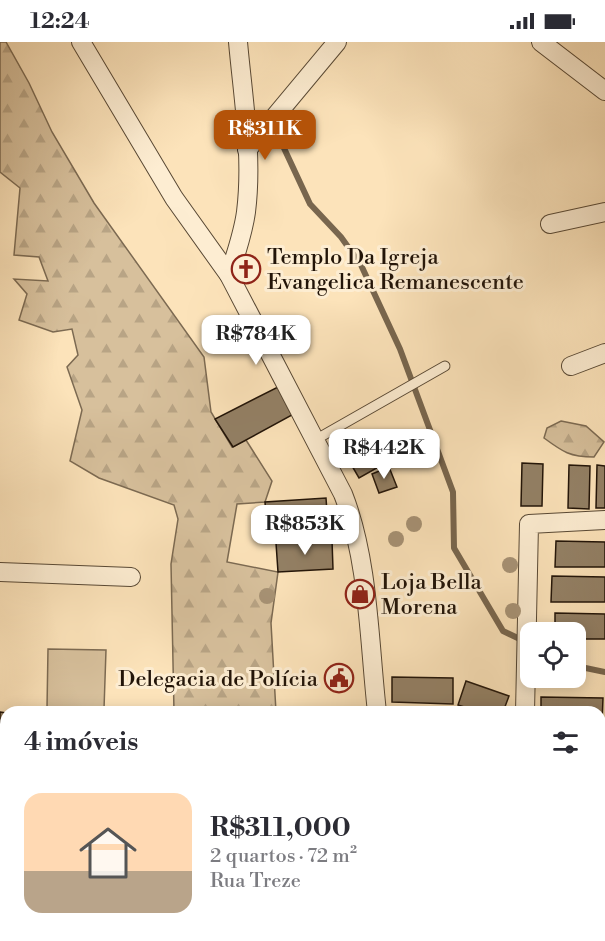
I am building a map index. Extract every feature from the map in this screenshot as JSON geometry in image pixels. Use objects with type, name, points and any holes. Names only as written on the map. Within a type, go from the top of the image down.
[{"type":"street","points":[[81,42],[164,182],[229,275],[343,494],[360,552],[376,706]]},
{"type":"street","points":[[229,275],[246,212],[247,150],[238,42]]},
{"type":"street","points":[[247,150],[337,42]]},
{"type":"street","points":[[541,42],[605,91]]},
{"type":"street","points":[[550,224],[605,212]]},
{"type":"street","points":[[571,366],[605,352]]},
{"type":"street","points":[[525,706],[529,524],[605,520]]},
{"type":"street","points":[[0,572],[131,577]]},
{"type":"lane","points":[[315,440],[445,366]]},
{"type":"green space","points":[[0,42],[6,42],[29,83],[52,132],[94,203],[204,357],[211,412],[232,447],[246,440],[272,481],[265,502],[237,504],[227,562],[278,572],[271,623],[276,706],[174,706],[171,564],[178,519],[174,505],[99,478],[70,461],[82,410],[67,367],[78,355],[72,329],[53,332],[19,320],[27,294],[14,279],[48,281],[39,257],[14,255],[20,188],[0,172]]},
{"type":"green space","points":[[561,421],[586,426],[604,442],[594,457],[567,453],[544,438],[547,428]]},
{"type":"green space","points":[[48,649],[106,650],[104,706],[47,706]]},
{"type":"building","points":[[278,387],[292,415],[233,447],[215,419]]},
{"type":"building","points":[[394,433],[405,452],[359,478],[348,459]]},
{"type":"building","points":[[522,463],[543,464],[542,506],[521,506]]},
{"type":"building","points":[[569,465],[590,466],[589,509],[568,508]]},
{"type":"building","points":[[597,465],[605,466],[605,508],[596,508]]},
{"type":"building","points":[[389,467],[397,487],[379,493],[372,474]]},
{"type":"building","points":[[326,498],[328,526],[267,531],[265,502]]},
{"type":"building","points":[[332,540],[333,569],[278,572],[276,543]]},
{"type":"building","points":[[556,541],[605,542],[605,567],[555,567]]},
{"type":"building","points":[[552,576],[605,577],[605,602],[551,602]]},
{"type":"building","points":[[555,613],[605,614],[605,639],[586,639],[586,622],[555,622]]},
{"type":"building","points":[[392,677],[453,678],[453,704],[392,702]]},
{"type":"building","points":[[466,681],[509,696],[505,706],[458,705]]},
{"type":"building","points":[[541,697],[603,698],[603,706],[541,706]]},
{"type":"waterway","points":[[276,131],[310,204],[341,237],[361,265],[400,349],[453,492],[454,548],[503,631],[520,639]]},
{"type":"waterway","points":[[586,668],[605,672]]},
{"type":"place","name":"Templo Da Igreja Evangelica Remanescente","points":[[246,269]]},
{"type":"place","name":"Loja Bella Morena","points":[[360,594]]},
{"type":"place","name":"Delegacia de Polícia","points":[[339,678]]}]
